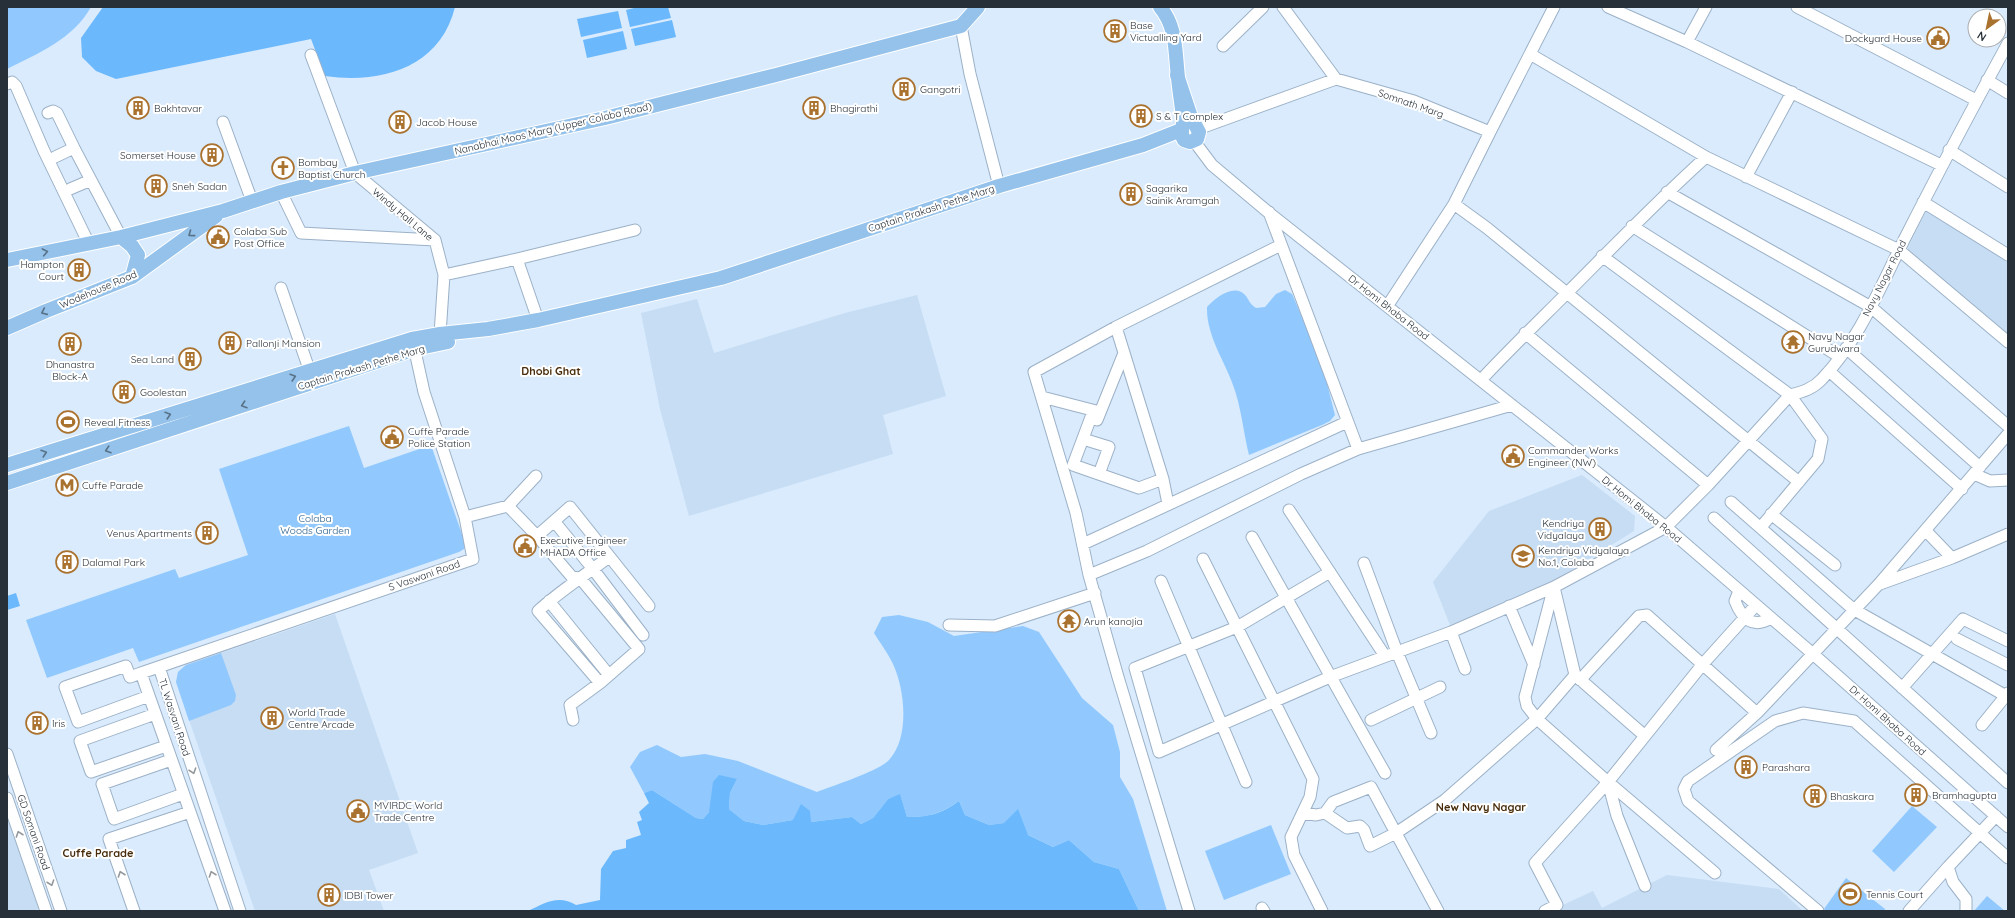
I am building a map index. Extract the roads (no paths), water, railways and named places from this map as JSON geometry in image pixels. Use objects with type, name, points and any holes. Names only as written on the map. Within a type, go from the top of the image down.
[{"type":"main road","points":[[961,26],[978,7]]},
{"type":"main road","points":[[1160,7],[1168,16],[1174,33],[1177,75],[1190,132]]},
{"type":"main road","name":"Nanabhai Moos Marg (Upper Colaba Road)","points":[[7,260],[122,238],[223,211],[281,192],[355,173],[612,116],[784,73],[961,26]]},
{"type":"main road","name":"Captain Prakash Pethe Marg","points":[[7,483],[137,440],[440,334],[488,329],[538,320],[721,278],[999,186],[1190,132]]},
{"type":"main road","name":"Wodehouse Road","points":[[7,328],[132,277],[223,211]]},
{"type":"main road","points":[[122,238],[132,246],[138,255],[132,277]]},
{"type":"main road","name":"Captain Prakash Pethe Marg","points":[[7,465],[310,372],[413,344],[451,341],[541,328],[700,291],[721,278]]},
{"type":"main road","points":[[122,429],[137,440]]},
{"type":"street","points":[[1223,46],[1263,7]]},
{"type":"street","points":[[1190,132],[1336,79],[1283,7]]},
{"type":"street","points":[[1388,305],[1454,204],[1554,7]]},
{"type":"street","points":[[1608,7],[1792,92],[1941,165]]},
{"type":"street","points":[[1686,42],[1706,7]]},
{"type":"street","points":[[1797,7],[1976,100]]},
{"type":"street","points":[[961,26],[970,74],[999,186]]},
{"type":"street","name":"Navy Nagar Road","points":[[1188,646],[1135,668],[1159,752],[1330,677],[1451,632],[1554,587],[1666,527],[1708,485],[1790,395],[1806,391],[1820,381],[1830,371],[1871,307],[1941,165],[2008,43]]},
{"type":"street","points":[[1530,54],[1706,157],[1899,250],[2008,342]]},
{"type":"street","points":[[311,55],[355,173]]},
{"type":"street","name":"Somnath Marg","points":[[1336,79],[1414,102],[1490,132]]},
{"type":"street","points":[[1987,80],[2008,93]]},
{"type":"street","points":[[7,84],[13,83],[16,86],[44,151],[89,244]]},
{"type":"street","points":[[1746,177],[1792,92]]},
{"type":"street","points":[[48,112],[53,110],[57,113],[122,238]]},
{"type":"street","points":[[223,122],[252,201]]},
{"type":"street","name":"Dr Homi Bhaba Road","points":[[1190,132],[1212,165],[1268,212],[1388,305],[1666,527],[1813,654],[2008,828]]},
{"type":"street","points":[[55,157],[74,148]]},
{"type":"street","points":[[1949,150],[2008,187]]},
{"type":"street","points":[[1481,380],[1525,333],[1567,293],[1632,226],[1706,157]]},
{"type":"street","name":"Windy Hall Lane","points":[[355,173],[435,240],[444,274],[440,334]]},
{"type":"street","points":[[70,190],[91,180]]},
{"type":"street","points":[[281,192],[301,233],[435,240]]},
{"type":"street","points":[[1667,192],[1871,307],[2008,426]]},
{"type":"street","points":[[1923,202],[2008,255]]},
{"type":"street","points":[[1454,204],[1487,228],[1749,440],[1798,482]]},
{"type":"street","points":[[1268,212],[1346,422],[1358,450]]},
{"type":"street","points":[[1632,226],[1843,352],[1977,471],[1990,481],[2008,480]]},
{"type":"street","points":[[444,274],[517,259],[635,230]]},
{"type":"street","points":[[1189,911],[1118,677],[1082,544],[1076,513],[1034,372],[1116,327],[1281,245]]},
{"type":"street","points":[[1602,256],[1790,395],[1822,439],[1818,459],[1760,527]]},
{"type":"street","points":[[517,259],[538,320]]},
{"type":"street","points":[[281,288],[310,372]]},
{"type":"street","points":[[1116,327],[1163,479],[1168,504]]},
{"type":"street","points":[[1525,333],[1708,485]]},
{"type":"street","name":"S Vaswani Road","points":[[159,667],[473,559],[465,517],[424,392],[413,344]]},
{"type":"street","points":[[1124,353],[1097,420],[1091,417],[1073,465],[1139,488],[1163,479]]},
{"type":"street","points":[[1830,371],[1962,489]]},
{"type":"street","points":[[1042,397],[1100,412]]},
{"type":"street","points":[[1090,575],[1147,551],[1300,474],[1358,450],[1512,404]]},
{"type":"street","points":[[1082,544],[1346,422]]},
{"type":"street","points":[[1716,750],[1757,712],[1878,584],[1926,531],[2008,434]]},
{"type":"street","points":[[1083,439],[1109,447],[1099,474]]},
{"type":"street","points":[[465,517],[508,506],[536,476]]},
{"type":"street","points":[[1731,502],[1853,609],[1931,655],[2007,695],[1982,725]]},
{"type":"street","points":[[508,506],[537,536],[572,577],[580,578],[638,649],[600,683],[570,705],[573,720]]},
{"type":"street","points":[[537,536],[570,507],[649,606]]},
{"type":"street","points":[[1289,510],[1385,656]]},
{"type":"street","points":[[1771,514],[1835,565]]},
{"type":"street","points":[[1714,518],[2008,783]]},
{"type":"street","points":[[554,521],[593,569],[643,635]]},
{"type":"street","points":[[1926,531],[1952,558]]},
{"type":"street","points":[[1878,584],[1952,558],[2008,534]]},
{"type":"street","points":[[1252,537],[1385,773]]},
{"type":"street","points":[[600,683],[538,610],[609,556]]},
{"type":"street","points":[[1203,558],[1313,779],[1310,797],[1291,837],[1294,855],[1322,911]]},
{"type":"street","points":[[1364,563],[1415,699],[1430,733]]},
{"type":"street","points":[[1188,646],[1237,628],[1330,572]]},
{"type":"street","points":[[1161,581],[1221,726],[1246,782]]},
{"type":"street","points":[[1554,587],[1525,697],[1527,706],[1537,719],[1715,873]]},
{"type":"street","points":[[1554,587],[1578,678],[1644,736]]},
{"type":"street","points":[[1739,591],[1735,602],[1745,618],[1753,622],[1763,623],[1771,618]]},
{"type":"street","points":[[949,625],[995,626],[1095,593]]},
{"type":"street","points":[[549,601],[609,675]]},
{"type":"street","points":[[1545,911],[1557,905],[1534,863],[1608,782],[1702,665],[1756,605]]},
{"type":"street","points":[[1510,606],[1534,665]]},
{"type":"street","points":[[1325,813],[1347,828],[1360,826],[1364,830],[1370,846],[1396,833],[1445,800],[1537,719],[1640,616],[1644,614],[1652,618],[1702,665],[1757,712]]},
{"type":"street","points":[[1902,688],[1963,619],[2008,642]]},
{"type":"street","points":[[1451,632],[1465,669]]},
{"type":"street","points":[[1957,639],[2008,665]]},
{"type":"street","points":[[141,673],[130,677],[126,666],[65,687],[78,722],[149,696]]},
{"type":"street","name":"TL Wasvani Road","points":[[224,911],[141,673],[159,667],[240,911]]},
{"type":"street","points":[[1371,720],[1440,687]]},
{"type":"street","points":[[1818,911],[1688,801],[1684,789],[1688,781],[1775,721],[1803,713],[1854,720],[2008,858]]},
{"type":"street","points":[[155,714],[80,741],[91,772],[166,746]]},
{"type":"street","name":"GD Somani Road","points":[[7,754],[61,911]]},
{"type":"street","points":[[171,760],[102,784],[114,818],[183,794]]},
{"type":"street","points":[[1608,782],[1617,816],[1645,886]]},
{"type":"street","points":[[1302,813],[1316,815],[1325,813],[1333,802],[1371,787],[1438,911]]},
{"type":"street","name":"GD Somani Road","points":[[7,798],[42,904]]},
{"type":"street","points":[[134,911],[109,839],[190,812]]},
{"type":"street","points":[[1909,911],[1996,816]]},
{"type":"street","points":[[1948,867],[1953,882],[1966,899],[1965,911]]},
{"type":"place","name":"Base Victualling Yard","points":[[1115,31]]},
{"type":"place","name":"Dockyard House","points":[[1938,38]]},
{"type":"place","name":"Gangotri","points":[[904,89]]},
{"type":"place","name":"Bakhtavar","points":[[138,108]]},
{"type":"place","name":"Bhagirathi","points":[[814,108]]},
{"type":"place","name":"S & T Complex","points":[[1141,116]]},
{"type":"place","name":"Jacob House","points":[[400,122]]},
{"type":"place","name":"Somerset House","points":[[212,155]]},
{"type":"place","name":"Bombay Baptist Church","points":[[283,168]]},
{"type":"place","name":"Sneh Sadan","points":[[156,186]]},
{"type":"place","name":"Sagarika Sainik Aramgah","points":[[1131,194]]},
{"type":"place","name":"Colaba Sub Post Office","points":[[218,237]]},
{"type":"place","name":"Hampton Court","points":[[79,270]]},
{"type":"place","name":"Navy Nagar Gurudwara","points":[[1793,342]]},
{"type":"place","name":"Pallonji Mansion","points":[[230,343]]},
{"type":"place","name":"Dhanastra Block-A","points":[[70,344]]},
{"type":"place","name":"Sea Land","points":[[190,359]]},
{"type":"place","name":"Goolestan","points":[[124,392]]},
{"type":"place","name":"Reveal Fitness","points":[[68,422]]},
{"type":"place","name":"Cuffe Parade Police Station","points":[[392,437]]},
{"type":"place","name":"Commander Works Engineer (NW)","points":[[1513,456]]},
{"type":"place","name":"Cuffe Parade","points":[[67,485]]},
{"type":"place","name":"Kendriya Vidyalaya","points":[[1600,529]]},
{"type":"place","name":"Venus Apartments","points":[[207,533]]},
{"type":"place","name":"Executive Engineer MHADA Office","points":[[525,546]]},
{"type":"place","name":"Kendriya Vidyalaya No.1, Colaba","points":[[1523,556]]},
{"type":"place","name":"Dalamal Park","points":[[67,562]]},
{"type":"place","name":"Arun kanojia","points":[[1069,621]]},
{"type":"place","name":"World Trade Centre Arcade","points":[[272,718]]},
{"type":"place","name":"Iris","points":[[37,723]]},
{"type":"place","name":"Parashara","points":[[1746,767]]},
{"type":"place","name":"Bramhagupta","points":[[1916,795]]},
{"type":"place","name":"Bhaskara","points":[[1815,796]]},
{"type":"place","name":"MVIRDC World Trade Centre","points":[[358,811]]},
{"type":"place","name":"Tennis Court","points":[[1850,894]]},
{"type":"place","name":"IDBI Tower","points":[[329,895]]},
{"type":"district","name":"Dhobi Ghat","points":[[551,371]]},
{"type":"district","name":"New Navy Nagar","points":[[1481,807]]},
{"type":"district","name":"Cuffe Parade","points":[[98,853]]},
{"type":"park label","name":"Colaba Woods Garden","points":[[315,524]]}]
